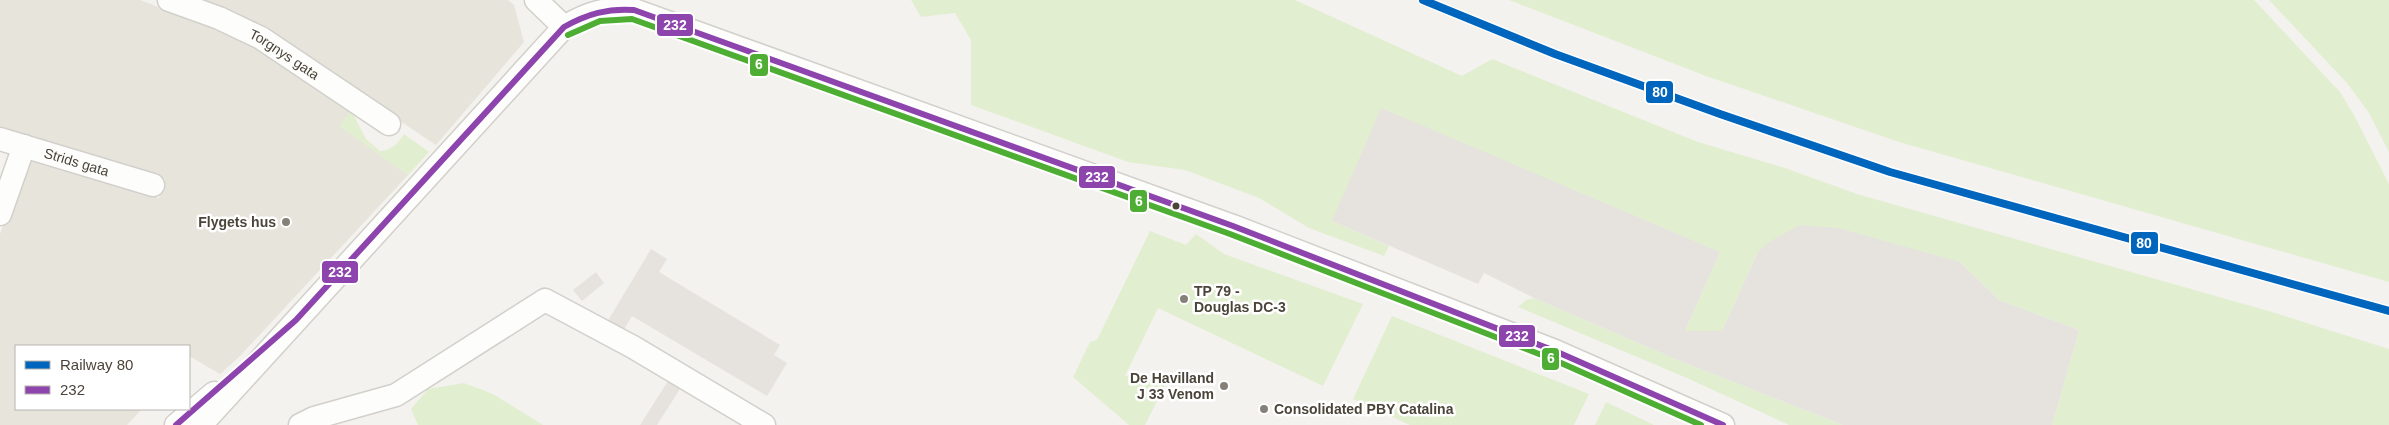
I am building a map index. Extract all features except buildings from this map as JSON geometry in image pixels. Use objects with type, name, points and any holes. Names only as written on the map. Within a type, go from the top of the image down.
[{"type":"street","name":"Torgnys gata","points":[[170,0],[219,18],[261,38],[390,124]]},
{"type":"street","points":[[536,0],[564,27]]},
{"type":"street","points":[[201,425],[564,27],[599,5],[634,10],[1234,226],[1555,351],[1723,425]]},
{"type":"street","name":"Strids gata","points":[[0,139],[153,185]]},
{"type":"street","points":[[0,214],[24,146]]},
{"type":"street","points":[[300,425],[314,418],[396,395],[545,300],[633,347],[764,425]]},
{"type":"street","points":[[176,425],[283,333]]},
{"type":"shaded area","points":[[0,0],[140,0],[235,36],[255,46],[351,110],[340,126],[408,175],[240,356],[220,374],[190,357],[190,345],[15,345],[15,410],[141,410],[127,425],[0,425],[0,234],[23,170],[31,160],[42,158],[159,198],[165,179],[0,130]]},
{"type":"shaded area","points":[[197,0],[508,0],[514,5],[524,42],[436,145],[253,23]]},
{"type":"shaded area","points":[[1381,108],[1720,252],[1685,331],[1722,331],[1758,252],[1769,242],[1800,225],[1838,228],[1960,262],[1999,300],[2079,330],[2052,425],[1843,425],[1673,358],[1534,298],[1484,273],[1478,284],[1332,221]]},
{"type":"shaded area","points":[[651,249],[667,259],[659,272],[780,345],[774,355],[787,363],[767,396],[632,316],[623,331],[607,322]]},
{"type":"shaded area","points":[[596,272],[604,283],[582,301],[573,290]]},
{"type":"shaded area","points":[[668,381],[680,389],[657,425],[640,425]]},
{"type":"green space","points":[[911,0],[1295,0],[1462,76],[1492,59],[1698,142],[1785,168],[1857,194],[2272,312],[2389,349],[2389,425],[2052,425],[2079,330],[1999,300],[1960,262],[1758,252],[1722,331],[1685,331],[1720,252],[1332,221],[1389,246],[1384,256],[1309,228],[1259,198],[1185,170],[1128,162],[971,105],[971,40],[955,13],[921,17]]},
{"type":"green space","points":[[1509,0],[2254,0],[2340,92],[2354,115],[2389,184],[2389,282],[1899,142],[1706,76]]},
{"type":"green space","points":[[2269,0],[2389,0],[2389,152],[2369,113],[2347,83]]},
{"type":"green space","points":[[351,110],[366,139],[380,151],[394,146],[404,134],[429,152],[408,175],[339,126]]},
{"type":"green space","points":[[1150,231],[1186,245],[1196,234],[1224,254],[1363,304],[1323,386],[1158,308],[1125,376],[1168,379],[1145,425],[1129,425],[1073,377],[1090,342],[1097,340]]},
{"type":"green space","points":[[1534,298],[1673,358],[1843,425],[1789,425],[1687,378],[1518,307],[1526,300]]},
{"type":"green space","points":[[1392,316],[1589,394],[1574,425],[1410,425],[1353,399]]},
{"type":"green space","points":[[464,383],[493,394],[543,425],[418,425],[411,409],[428,389]]},
{"type":"green space","points":[[1606,402],[1654,425],[1595,425]]},
{"type":"rail line","name":"80","points":[[1423,0],[1555,54],[1720,114],[1890,172],[2389,311]]},
{"type":"transit line","name":"232","points":[[176,425],[296,320],[564,27],[598,13],[615,10],[634,10],[1233,226],[1555,351],[1723,425]]},
{"type":"transit line","name":"6","points":[[568,35],[600,21],[632,19],[1230,234],[1552,359],[1701,425]]},
{"type":"place","name":"Flygets hus","points":[[286,222]]},
{"type":"place","name":"TP 79 - Douglas DC-3","points":[[1184,299]]},
{"type":"place","name":"De Havilland J 33 Venom","points":[[1224,386]]},
{"type":"place","name":"Consolidated PBY Catalina","points":[[1264,409]]}]
